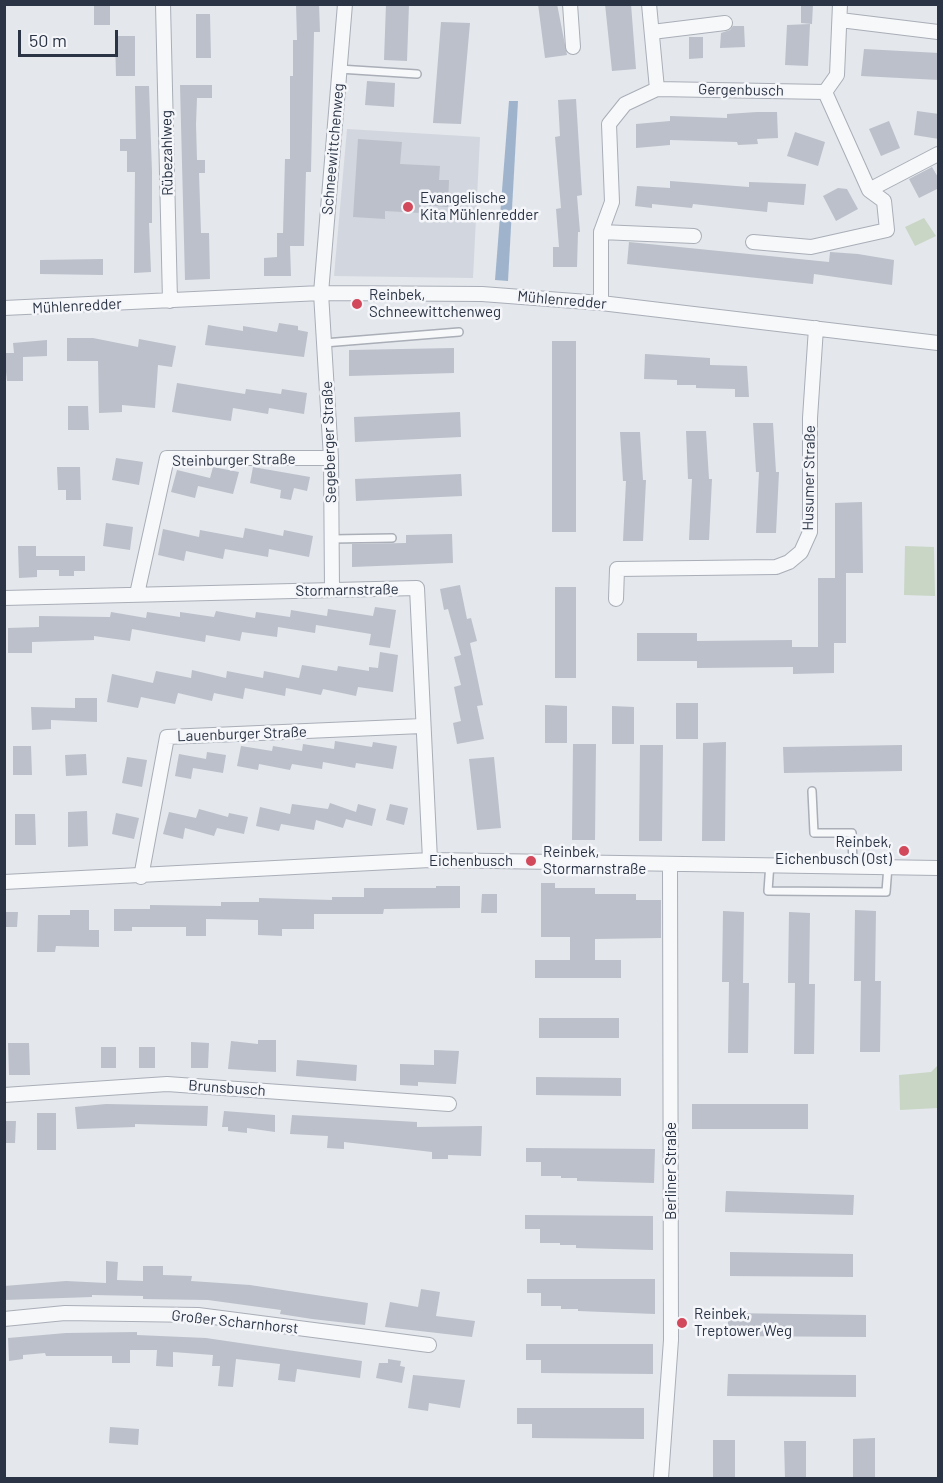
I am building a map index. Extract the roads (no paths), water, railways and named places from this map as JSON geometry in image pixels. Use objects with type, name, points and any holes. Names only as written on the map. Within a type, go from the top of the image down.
[{"type":"street","name":"Rübezahlweg","points":[[163,4],[170,301]]},
{"type":"street","name":"Schneewittchenweg","points":[[321,293],[345,4]]},
{"type":"street","points":[[570,4],[573,47]]},
{"type":"street","points":[[649,4],[657,89]]},
{"type":"street","points":[[753,242],[811,247],[887,230],[884,201],[868,190],[825,92],[837,75],[840,4]]},
{"type":"street","points":[[840,20],[939,32]]},
{"type":"street","points":[[652,32],[725,23]]},
{"type":"street","name":"Gergenbusch","points":[[601,303],[601,232],[612,202],[609,123],[626,104],[657,89],[825,92]]},
{"type":"street","points":[[868,190],[939,154]]},
{"type":"street","points":[[601,232],[694,236]]},
{"type":"street","name":"Mühlenredder","points":[[4,308],[321,293],[482,294],[601,303],[939,343]]},
{"type":"street","name":"Segeberger Straße","points":[[321,293],[331,458],[332,590]]},
{"type":"street","name":"Husumer Straße","points":[[616,599],[617,569],[776,567],[789,562],[801,552],[810,532],[810,418],[816,328]]},
{"type":"street","name":"Steinburger Straße","points":[[137,594],[167,458],[331,458]]},
{"type":"street","name":"Stormarnstraße","points":[[4,598],[417,588],[430,860]]},
{"type":"street","name":"Lauenburger Straße","points":[[141,877],[167,737],[422,726]]},
{"type":"street","name":"Eichenbusch","points":[[4,882],[141,877],[430,860],[670,864],[770,863],[939,868]]},
{"type":"street","name":"Berliner Straße","points":[[661,1479],[671,1340],[670,864]]},
{"type":"street","name":"Brunsbusch","points":[[4,1095],[167,1084],[449,1104]]},
{"type":"street","name":"Großer Scharnhorst","points":[[4,1319],[64,1313],[198,1315],[429,1346]]},
{"type":"lane","points":[[339,69],[417,74]]},
{"type":"lane","points":[[324,343],[459,332]]},
{"type":"lane","points":[[332,539],[392,538]]},
{"type":"lane","points":[[812,791],[814,833],[852,833],[853,865]]},
{"type":"lane","points":[[770,863],[768,891],[886,892],[888,866]]},
{"type":"water","points":[[509,101],[518,101],[508,281],[495,280]]},
{"type":"place","name":"Evangelische Kita Mühlenredder","points":[[408,207]]},
{"type":"place","name":"Reinbek, Schneewittchenweg","points":[[357,304]]},
{"type":"place","name":"Reinbek, Eichenbusch (Ost)","points":[[904,851]]},
{"type":"place","name":"Reinbek, Stormarnstraße","points":[[531,861]]},
{"type":"place","name":"Reinbek, Treptower Weg","points":[[682,1323]]}]
